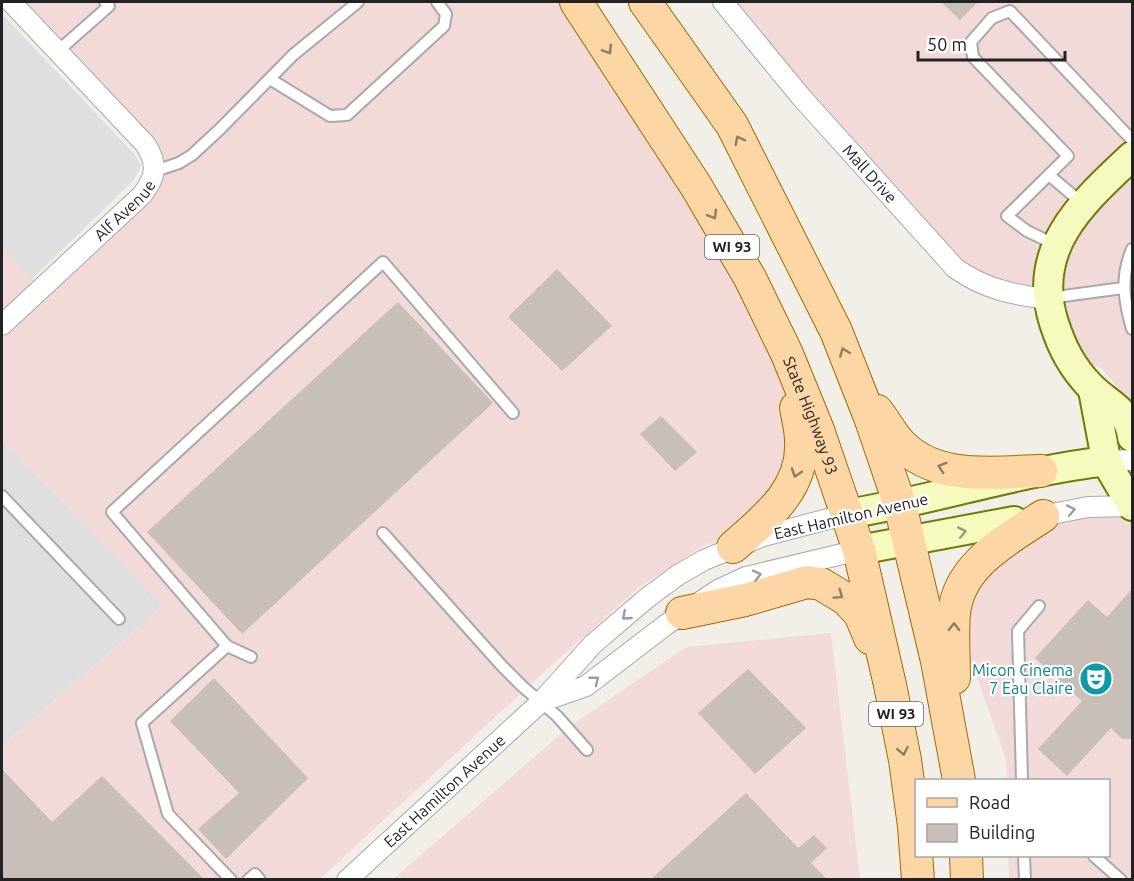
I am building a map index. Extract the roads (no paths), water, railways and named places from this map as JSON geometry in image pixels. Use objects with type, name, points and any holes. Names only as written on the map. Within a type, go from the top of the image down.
[{"type":"main road","name":"State Highway 93","points":[[576,2],[696,186],[750,278],[787,354],[818,430],[859,550],[905,760],[915,839]]},
{"type":"main road","name":"WI 93","points":[[645,2],[732,125],[836,331],[871,420],[900,506],[937,661],[959,779]]},
{"type":"main road","points":[[733,547],[786,496],[798,469],[801,440],[787,354]]},
{"type":"main road","points":[[856,383],[900,442],[911,452],[938,467],[966,473],[1041,471]]},
{"type":"main road","points":[[954,748],[954,613],[959,592],[966,576],[986,555],[1029,519]]},
{"type":"main road","points":[[682,613],[745,600],[807,582],[821,584],[846,599],[860,614],[890,686]]},
{"type":"main road","name":"State Highway 93","points":[[916,857],[918,879]]},
{"type":"main road","points":[[966,857],[967,879]]},
{"type":"street","name":"Alf Avenue","points":[[2,325],[142,195],[151,184],[154,171],[153,157],[146,145],[11,2]]},
{"type":"street","name":"Mall Drive","points":[[723,2],[802,98],[955,268],[971,280],[993,289],[1048,298]]},
{"type":"street","points":[[1132,156],[1083,204],[1066,227],[1056,246],[1049,272],[1048,298],[1054,323],[1067,356],[1076,371],[1093,390],[1124,414],[1130,424],[1132,437]]},
{"type":"street","points":[[1093,390],[1120,461],[1132,506]]},
{"type":"street","name":"East Hamilton Avenue","points":[[346,879],[541,702],[593,644],[678,575],[733,547],[763,536],[847,514],[900,506],[1041,471],[1120,461]]},
{"type":"street","points":[[1132,474],[1132,506]]},
{"type":"street","name":"East Hamilton Avenue","points":[[541,702],[586,686],[682,613],[718,590],[746,577],[859,550],[1088,507],[1132,506]]},
{"type":"lane","points":[[58,51],[109,6],[105,2]]},
{"type":"lane","points":[[154,171],[179,163],[192,155],[293,56],[358,2]]},
{"type":"lane","points":[[270,79],[330,116],[347,114],[444,26],[446,14],[437,2]]},
{"type":"lane","points":[[1056,246],[1027,231],[1007,216],[1068,156],[973,57],[971,42],[992,18],[1010,12],[1132,140]]},
{"type":"lane","points":[[1048,175],[1083,204]]},
{"type":"lane","points":[[1132,249],[1125,268],[1123,288],[1132,329]]},
{"type":"lane","points":[[251,657],[227,646],[112,512],[383,262],[513,413]]},
{"type":"lane","points":[[1048,298],[1123,288]]},
{"type":"lane","points":[[2,496],[119,619]]},
{"type":"lane","points":[[383,533],[502,666],[558,716],[587,750]]},
{"type":"lane","points":[[1022,779],[1018,631],[1039,606]]},
{"type":"lane","points":[[227,646],[141,723],[168,814],[231,879]]},
{"type":"lane","points":[[1024,857],[1025,879]]},
{"type":"lane","points":[[1096,857],[1121,879]]},
{"type":"lane","points":[[248,879],[255,874],[260,879]]},
{"type":"place","name":"Micon Cinema 7 Eau Claire","points":[[1096,679]]}]
